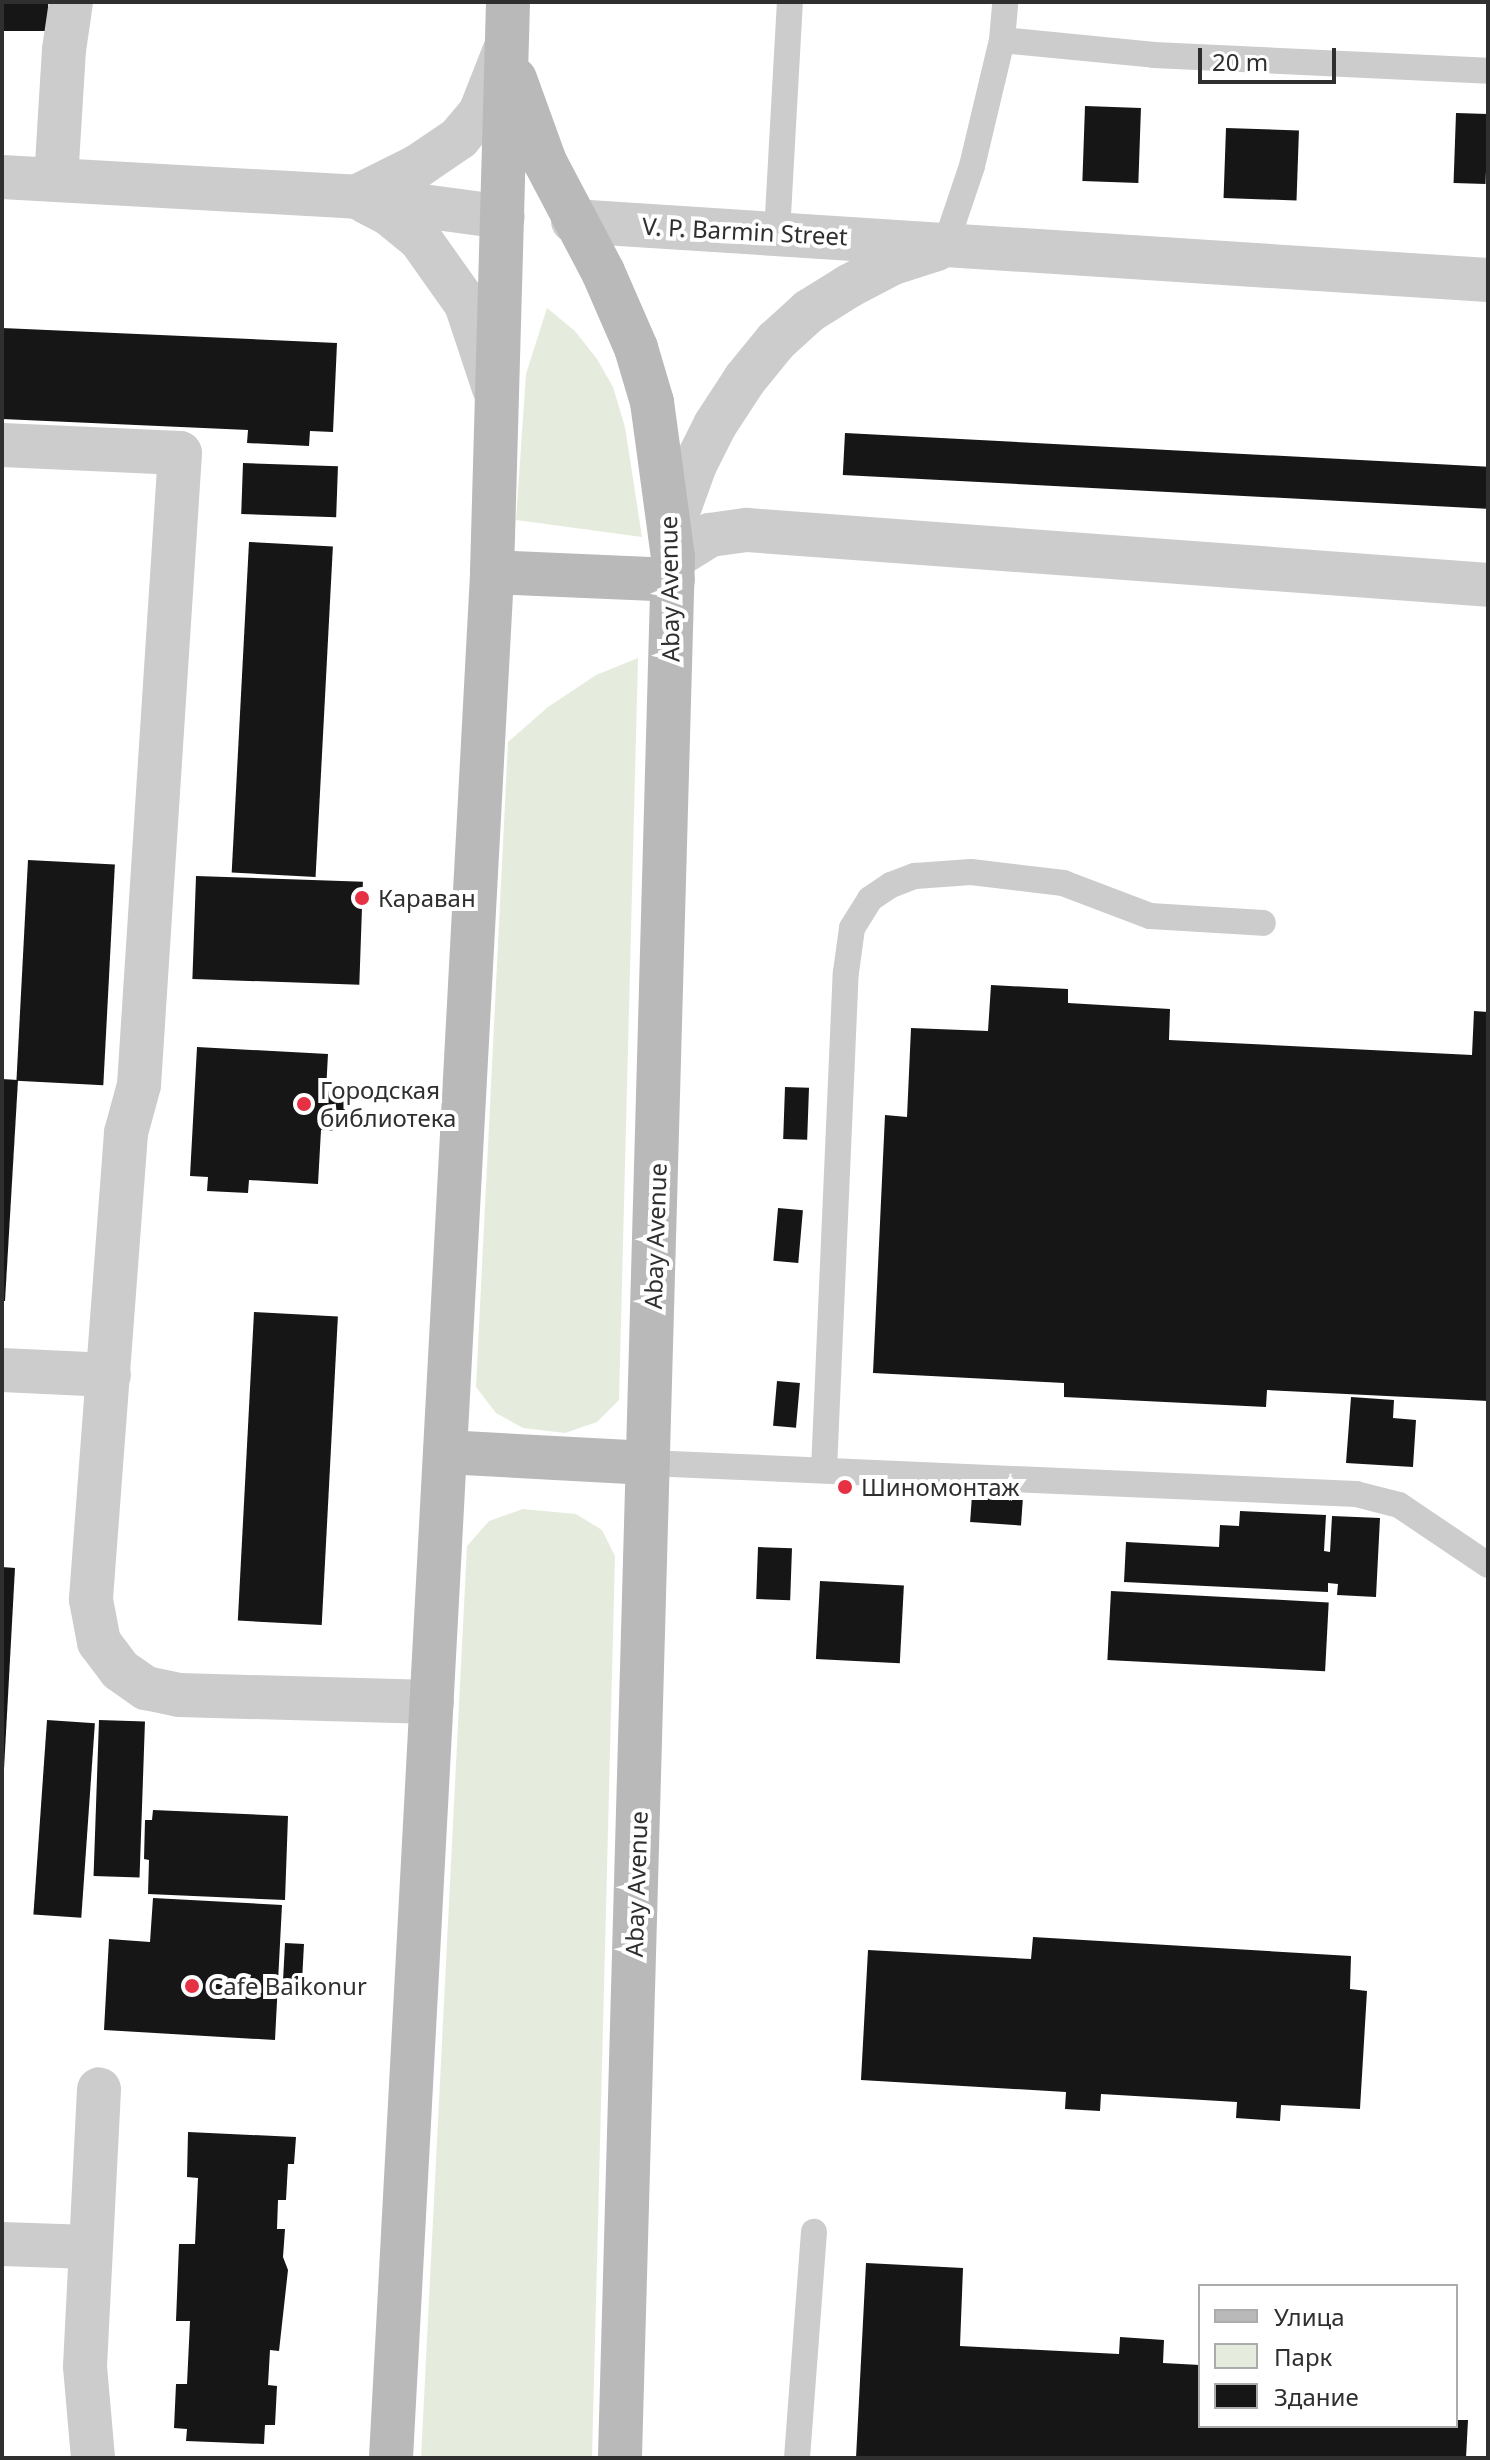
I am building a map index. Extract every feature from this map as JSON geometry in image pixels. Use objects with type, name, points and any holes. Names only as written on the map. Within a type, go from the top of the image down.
[{"type":"main road","name":"Abay Avenue","points":[[391,2458],[492,572],[508,2]]},
{"type":"main road","name":"Abay Avenue","points":[[506,46],[522,105],[573,221],[603,272],[636,348],[652,402],[672,557],[620,2458]]},
{"type":"main road","name":"V. P. Barmin Street","points":[[503,217],[573,221]]},
{"type":"main road","points":[[492,572],[672,557]]},
{"type":"main road","points":[[445,1452],[648,1463]]},
{"type":"street","points":[[56,180],[64,50],[71,2]]},
{"type":"street","points":[[356,197],[418,166],[459,138],[485,102],[506,46]]},
{"type":"street","name":"V. P. Barmin Street","points":[[2,177],[356,197],[503,217]]},
{"type":"street","points":[[356,197],[388,213],[420,239],[466,304],[480,338],[498,400]]},
{"type":"street","name":"V. P. Barmin Street","points":[[573,221],[1488,280]]},
{"type":"street","points":[[672,557],[695,465],[715,425],[745,379],[776,341],[809,311],[849,286],[893,263],[949,243]]},
{"type":"street","points":[[2,445],[180,453],[139,1085],[126,1133],[91,1600],[99,1642],[120,1670],[146,1688],[179,1695],[432,1702]]},
{"type":"street","points":[[672,557],[710,535],[747,530],[1488,585]]},
{"type":"street","points":[[2,1370],[109,1375]]},
{"type":"street","points":[[93,2458],[85,2366],[99,2089]]},
{"type":"street","points":[[2,2244],[89,2247]]},
{"type":"lane","points":[[777,233],[790,2]]},
{"type":"lane","points":[[949,243],[972,166],[1002,40],[1005,2]]},
{"type":"lane","points":[[1002,40],[1154,55],[1488,71]]},
{"type":"lane","points":[[824,1470],[846,972],[852,928],[870,899],[891,885],[915,876],[971,872],[1063,883],[1150,916],[1263,923]]},
{"type":"lane","points":[[648,1463],[1356,1494],[1399,1505],[1488,1565]]},
{"type":"lane","points":[[797,2458],[814,2232]]},
{"type":"green space","points":[[547,308],[575,331],[597,359],[613,387],[625,427],[642,537],[516,520],[526,374]]},
{"type":"green space","points":[[638,658],[619,1400],[597,1422],[565,1433],[523,1428],[496,1413],[476,1387],[508,742],[548,707],[596,675]]},
{"type":"green space","points":[[523,1509],[576,1514],[602,1530],[615,1556],[592,2458],[421,2458],[467,1546],[489,1521]]},
{"type":"building","points":[[2,2],[48,2],[48,31],[2,31]]},
{"type":"building","points":[[1085,106],[1141,108],[1138,183],[1082,181]]},
{"type":"building","points":[[1456,113],[1488,114],[1486,184],[1454,183]]},
{"type":"building","points":[[1226,128],[1299,131],[1297,201],[1224,198]]},
{"type":"building","points":[[2,328],[337,343],[333,432],[310,431],[309,446],[247,443],[248,430],[2,419]]},
{"type":"building","points":[[845,433],[1488,467],[1486,509],[843,475]]},
{"type":"building","points":[[243,463],[338,466],[336,517],[241,514]]},
{"type":"building","points":[[249,542],[333,546],[316,877],[232,873]]},
{"type":"building","points":[[28,860],[115,865],[103,1085],[16,1081]]},
{"type":"building","points":[[196,876],[363,882],[359,985],[192,979]]},
{"type":"building","points":[[991,985],[1068,989],[1068,1003],[1170,1009],[1169,1040],[1472,1055],[1474,1011],[1488,1012],[1488,1401],[1267,1390],[1266,1407],[1064,1397],[1064,1383],[873,1373],[885,1115],[907,1117],[911,1028],[988,1031]]},
{"type":"building","points":[[197,1047],[328,1054],[326,1091],[346,1093],[343,1131],[321,1130],[318,1184],[249,1180],[248,1193],[207,1191],[208,1177],[190,1176]]},
{"type":"building","points":[[2,1079],[18,1080],[5,1301],[2,1301]]},
{"type":"building","points":[[785,1087],[809,1088],[807,1140],[783,1139]]},
{"type":"building","points":[[778,1208],[803,1210],[798,1263],[773,1261]]},
{"type":"building","points":[[254,1312],[338,1316],[322,1625],[238,1621]]},
{"type":"building","points":[[777,1381],[800,1383],[796,1428],[773,1426]]},
{"type":"building","points":[[1351,1397],[1394,1400],[1393,1418],[1416,1420],[1413,1467],[1346,1463]]},
{"type":"building","points":[[972,1495],[1023,1499],[1021,1525],[970,1522]]},
{"type":"building","points":[[1240,1511],[1326,1515],[1324,1551],[1330,1552],[1332,1516],[1380,1518],[1376,1597],[1337,1595],[1338,1584],[1328,1583],[1328,1592],[1124,1582],[1126,1542],[1219,1547],[1220,1525],[1239,1526]]},
{"type":"building","points":[[758,1547],[792,1548],[790,1600],[756,1599]]},
{"type":"building","points":[[2,1567],[15,1568],[4,1769],[2,1769]]},
{"type":"building","points":[[820,1581],[904,1585],[900,1663],[816,1659]]},
{"type":"building","points":[[1111,1591],[1329,1602],[1325,1671],[1107,1660]]},
{"type":"building","points":[[47,1720],[95,1723],[81,1918],[33,1915]]},
{"type":"building","points":[[99,1720],[145,1722],[140,1878],[94,1876]]},
{"type":"building","points":[[153,1810],[288,1816],[285,1900],[148,1894],[149,1860],[144,1859],[145,1820],[152,1820]]},
{"type":"building","name":"Cafe Baikonur","points":[[153,1898],[282,1905],[275,2040],[104,2030],[109,1939],[150,1942]]},
{"type":"building","points":[[1033,1937],[1351,1956],[1350,1989],[1367,1991],[1360,2109],[1281,2105],[1280,2121],[1236,2118],[1237,2102],[1101,2094],[1100,2111],[1065,2109],[1066,2092],[861,2080],[868,1950],[1031,1959]]},
{"type":"building","points":[[285,1943],[304,1944],[302,1991],[283,1990]]},
{"type":"building","points":[[188,2132],[296,2137],[294,2164],[288,2164],[286,2200],[278,2200],[277,2229],[285,2229],[283,2257],[288,2270],[279,2351],[270,2350],[268,2385],[277,2386],[275,2425],[265,2425],[264,2444],[186,2441],[187,2429],[174,2428],[176,2384],[187,2384],[190,2321],[176,2321],[179,2244],[195,2244],[198,2178],[187,2177]]},
{"type":"building","points":[[866,2263],[963,2268],[960,2346],[1119,2354],[1120,2337],[1164,2340],[1163,2363],[1198,2365],[1198,2428],[1458,2428],[1458,2420],[1468,2420],[1466,2458],[856,2458]]},
{"type":"place","name":"Караван","points":[[362,898]]},
{"type":"place","name":"Городская библиотека","points":[[304,1104]]},
{"type":"place","name":"Шиномонтаж","points":[[845,1487]]},
{"type":"place","name":"Cafe Baikonur","points":[[192,1986]]}]
